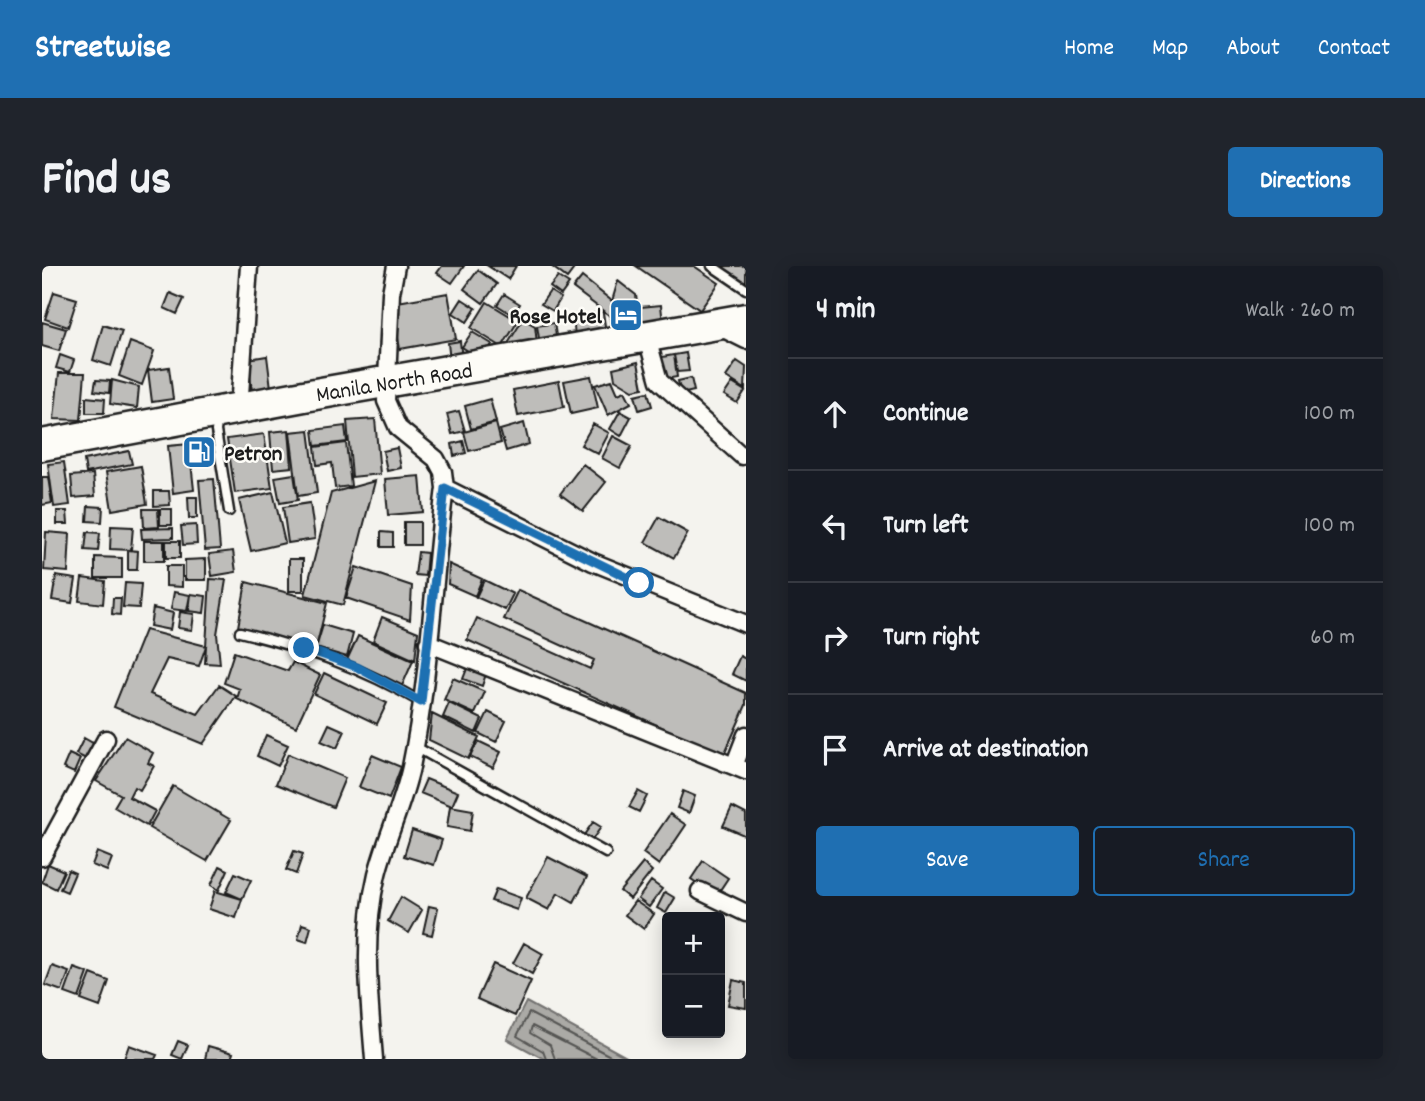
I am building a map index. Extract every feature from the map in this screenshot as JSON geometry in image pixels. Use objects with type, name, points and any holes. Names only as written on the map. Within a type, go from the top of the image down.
[{"type":"highway","name":"Manila North Road","points":[[42,446],[746,319]]},
{"type":"street","points":[[229,411],[248,266]]},
{"type":"street","points":[[374,1059],[367,983],[368,929],[377,875],[410,769],[421,702],[445,488],[443,472],[436,459],[398,428],[386,401],[391,293],[396,266]]},
{"type":"street","points":[[715,324],[746,340]]},
{"type":"street","points":[[647,338],[659,381],[742,456]]},
{"type":"street","points":[[445,488],[616,573],[746,624]]},
{"type":"street","points":[[428,643],[740,769],[746,735]]},
{"type":"street","points":[[42,857],[106,739]]},
{"type":"street","points":[[700,891],[746,913]]},
{"type":"lane","points":[[712,266],[746,289]]},
{"type":"lane","points":[[229,411],[216,431],[229,511]]},
{"type":"lane","points":[[240,632],[304,648],[357,667],[421,702]]},
{"type":"lane","points":[[414,746],[606,853]]},
{"type":"water","points":[[526,1002],[630,1059],[544,1059],[507,1039]]},
{"type":"building","points":[[442,266],[464,266],[452,283],[437,273]]},
{"type":"building","points":[[488,266],[516,266],[508,279]]},
{"type":"building","points":[[551,266],[576,266],[567,278]]},
{"type":"building","points":[[636,266],[694,266],[719,283],[700,310]]},
{"type":"building","points":[[719,266],[746,266],[746,285]]},
{"type":"building","points":[[478,270],[497,284],[483,303],[464,289]]},
{"type":"building","points":[[558,277],[569,284],[561,295],[550,287]]},
{"type":"building","points":[[582,277],[612,301],[618,281],[636,295],[640,326],[613,332],[610,316],[573,288]]},
{"type":"building","points":[[550,291],[561,298],[553,311],[541,304]]},
{"type":"building","points":[[54,292],[77,299],[68,327],[45,319]]},
{"type":"building","points":[[170,293],[184,299],[177,314],[164,308]]},
{"type":"building","points":[[448,293],[456,339],[400,349],[392,303]]},
{"type":"building","points":[[504,294],[520,304],[513,315],[497,305]]},
{"type":"building","points":[[462,299],[476,308],[467,322],[453,313]]},
{"type":"building","points":[[487,302],[518,321],[502,347],[471,328]]},
{"type":"building","points":[[661,305],[663,324],[642,326],[640,307]]},
{"type":"building","points":[[603,312],[606,333],[575,337],[573,316]]},
{"type":"building","points":[[523,319],[535,326],[538,352],[501,355]]},
{"type":"building","points":[[42,322],[66,329],[59,351],[42,346]]},
{"type":"building","points":[[554,323],[558,348],[541,351],[537,326]]},
{"type":"building","points":[[103,325],[122,331],[111,366],[93,360]]},
{"type":"building","points":[[472,332],[492,344],[482,360],[462,347]]},
{"type":"building","points":[[460,341],[462,360],[450,361],[448,343]]},
{"type":"building","points":[[130,342],[154,351],[142,385],[119,376]]},
{"type":"building","points":[[686,353],[689,371],[677,372],[674,355]]},
{"type":"building","points":[[60,355],[74,360],[70,372],[56,368]]},
{"type":"building","points":[[674,355],[677,377],[659,380],[656,358]]},
{"type":"building","points":[[267,356],[271,388],[252,391],[248,359]]},
{"type":"building","points":[[737,361],[746,367],[745,389],[726,377]]},
{"type":"building","points":[[638,362],[643,388],[633,390],[615,379],[613,368]]},
{"type":"building","points":[[169,367],[173,399],[152,402],[148,370]]},
{"type":"building","points":[[59,373],[85,373],[81,420],[54,419]]},
{"type":"building","points":[[591,376],[598,408],[571,414],[564,381]]},
{"type":"building","points":[[691,378],[694,391],[681,394],[678,381]]},
{"type":"building","points":[[96,380],[110,381],[109,393],[94,391]]},
{"type":"building","points":[[112,380],[139,387],[137,408],[110,404]]},
{"type":"building","points":[[612,380],[618,394],[625,391],[631,403],[608,415],[595,385]]},
{"type":"building","points":[[559,381],[564,407],[518,416],[513,390]]},
{"type":"building","points":[[732,383],[745,391],[737,403],[724,395]]},
{"type":"building","points":[[648,392],[652,406],[639,410],[635,395]]},
{"type":"building","points":[[86,397],[105,399],[104,413],[86,413]]},
{"type":"building","points":[[490,399],[496,422],[471,429],[465,406]]},
{"type":"building","points":[[459,411],[465,431],[452,434],[447,414]]},
{"type":"building","points":[[620,411],[631,417],[621,436],[610,429]]},
{"type":"building","points":[[375,419],[380,474],[352,477],[347,421]]},
{"type":"building","points":[[496,423],[501,443],[469,451],[464,432]]},
{"type":"building","points":[[524,423],[529,444],[506,451],[500,430]]},
{"type":"building","points":[[593,424],[609,433],[598,454],[581,445]]},
{"type":"building","points":[[345,426],[347,442],[315,446],[313,430]]},
{"type":"building","points":[[289,430],[292,467],[273,469],[270,432]]},
{"type":"building","points":[[309,430],[317,493],[298,496],[290,432]]},
{"type":"building","points":[[264,434],[272,488],[235,493],[227,439]]},
{"type":"building","points":[[613,436],[632,446],[620,468],[602,458]]},
{"type":"building","points":[[463,441],[466,453],[454,456],[452,444]]},
{"type":"building","points":[[346,443],[351,486],[335,488],[332,463],[317,465],[315,447]]},
{"type":"building","points":[[189,444],[194,490],[173,493],[168,446]]},
{"type":"building","points":[[397,448],[401,468],[387,471],[383,451]]},
{"type":"building","points":[[129,451],[132,464],[86,473],[84,460]]},
{"type":"building","points":[[64,462],[70,505],[54,507],[48,464]]},
{"type":"building","points":[[583,464],[606,482],[583,511],[560,494]]},
{"type":"building","points":[[141,466],[147,504],[112,510],[106,472]]},
{"type":"building","points":[[93,474],[95,496],[73,498],[71,476]]},
{"type":"building","points":[[294,474],[298,500],[280,503],[275,477]]},
{"type":"building","points":[[420,476],[423,512],[388,515],[385,479]]},
{"type":"building","points":[[42,477],[48,477],[52,503],[42,505]]},
{"type":"building","points":[[214,479],[220,549],[205,550],[199,480]]},
{"type":"building","points":[[375,481],[343,605],[305,595],[331,493]]},
{"type":"building","points":[[154,491],[169,491],[170,505],[154,506]]},
{"type":"building","points":[[273,492],[285,543],[251,551],[239,500]]},
{"type":"building","points":[[188,497],[197,497],[197,518],[189,518]]},
{"type":"building","points":[[310,503],[315,539],[288,543],[283,507]]},
{"type":"building","points":[[88,506],[103,507],[102,522],[87,521]]},
{"type":"building","points":[[143,509],[158,509],[159,527],[144,528]]},
{"type":"building","points":[[160,509],[172,509],[172,525],[160,525]]},
{"type":"building","points":[[57,511],[67,511],[68,524],[57,524]]},
{"type":"building","points":[[659,517],[688,533],[674,558],[645,542]]},
{"type":"building","points":[[404,522],[420,522],[420,545],[404,545]]},
{"type":"building","points":[[196,525],[197,544],[183,545],[181,526]]},
{"type":"building","points":[[111,526],[133,527],[131,550],[110,549]]},
{"type":"building","points":[[173,528],[173,538],[142,539],[141,529]]},
{"type":"building","points":[[46,532],[70,534],[68,572],[44,570]]},
{"type":"building","points":[[87,532],[100,533],[98,551],[85,550]]},
{"type":"building","points":[[381,532],[393,533],[393,547],[381,547]]},
{"type":"building","points":[[144,541],[164,541],[164,561],[144,561]]},
{"type":"building","points":[[166,541],[180,541],[180,558],[166,558]]},
{"type":"building","points":[[128,550],[138,551],[137,570],[128,570]]},
{"type":"building","points":[[233,551],[236,572],[212,576],[209,554]]},
{"type":"building","points":[[418,552],[427,553],[425,576],[415,575]]},
{"type":"building","points":[[95,557],[122,558],[122,578],[95,578]]},
{"type":"building","points":[[206,559],[206,580],[185,580],[185,560]]},
{"type":"building","points":[[289,559],[303,559],[303,591],[289,591]]},
{"type":"building","points":[[449,564],[482,579],[475,596],[448,584]]},
{"type":"building","points":[[166,566],[182,566],[182,587],[166,586]]},
{"type":"building","points":[[356,567],[412,586],[410,620],[346,598]]},
{"type":"building","points":[[56,576],[76,579],[72,603],[52,600]]},
{"type":"building","points":[[82,578],[105,581],[103,604],[79,601]]},
{"type":"building","points":[[210,579],[226,580],[217,634],[220,664],[205,663]]},
{"type":"building","points":[[484,580],[513,594],[505,610],[476,597]]},
{"type":"building","points":[[246,582],[327,603],[316,648],[238,627]]},
{"type":"building","points":[[125,583],[141,584],[139,608],[123,607]]},
{"type":"building","points":[[518,590],[746,693],[746,705],[724,755],[467,640],[477,618],[590,669],[594,660],[504,619]]},
{"type":"building","points":[[174,592],[190,595],[187,611],[171,609]]},
{"type":"building","points":[[191,594],[206,596],[204,613],[189,611]]},
{"type":"building","points":[[113,598],[121,598],[120,615],[112,614]]},
{"type":"building","points":[[153,608],[173,613],[170,630],[150,626]]},
{"type":"building","points":[[180,612],[194,614],[192,630],[178,628]]},
{"type":"building","points":[[382,617],[418,632],[415,660],[373,641]]},
{"type":"building","points":[[323,625],[353,634],[347,657],[316,648]]},
{"type":"building","points":[[145,630],[206,646],[199,666],[167,659],[150,694],[198,714],[219,685],[236,696],[203,744],[114,707]]},
{"type":"building","points":[[358,636],[413,661],[402,686],[347,660]]},
{"type":"building","points":[[234,652],[288,671],[293,662],[320,675],[296,727],[237,699],[240,689],[224,683]]},
{"type":"building","points":[[740,656],[746,659],[746,681],[732,674]]},
{"type":"building","points":[[470,661],[488,668],[482,686],[463,679]]},
{"type":"building","points":[[324,673],[387,703],[377,724],[314,694]]},
{"type":"building","points":[[453,678],[485,692],[475,714],[444,700]]},
{"type":"building","points":[[449,703],[482,719],[476,733],[443,717]]},
{"type":"building","points":[[488,712],[506,721],[496,742],[478,733]]},
{"type":"building","points":[[432,714],[479,737],[468,759],[429,740]]},
{"type":"building","points":[[329,724],[345,731],[337,748],[321,741]]},
{"type":"building","points":[[266,735],[288,745],[278,766],[257,756]]},
{"type":"building","points":[[125,737],[153,753],[148,763],[154,766],[140,790],[134,787],[129,797],[155,811],[147,826],[114,807],[121,795],[96,781]]},
{"type":"building","points":[[84,738],[96,745],[88,760],[76,754]]},
{"type":"building","points":[[478,741],[501,752],[493,768],[470,757]]},
{"type":"building","points":[[69,754],[80,759],[74,773],[63,768]]},
{"type":"building","points":[[288,754],[345,778],[333,807],[276,784]]},
{"type":"building","points":[[372,755],[401,767],[389,799],[359,787]]},
{"type":"building","points":[[426,779],[458,792],[452,806],[420,793]]},
{"type":"building","points":[[173,786],[231,820],[207,861],[149,828]]},
{"type":"building","points":[[638,791],[647,796],[639,812],[629,807]]},
{"type":"building","points":[[683,791],[695,796],[689,813],[677,808]]},
{"type":"building","points":[[450,806],[473,810],[470,831],[447,827]]},
{"type":"building","points":[[732,807],[746,814],[746,836],[723,826]]},
{"type":"building","points":[[670,814],[686,825],[659,865],[643,853]]},
{"type":"building","points":[[593,822],[601,827],[592,840],[584,835]]},
{"type":"building","points":[[412,830],[442,840],[434,865],[404,856]]},
{"type":"building","points":[[294,851],[303,854],[296,874],[286,870]]},
{"type":"building","points":[[97,852],[112,858],[107,871],[92,865]]},
{"type":"building","points":[[548,857],[587,877],[574,902],[558,893],[549,910],[526,898]]},
{"type":"building","points":[[703,861],[728,878],[716,896],[691,879]]},
{"type":"building","points":[[643,863],[652,871],[630,899],[620,891]]},
{"type":"building","points":[[48,864],[64,871],[56,889],[42,882]]},
{"type":"building","points":[[220,866],[228,870],[219,890],[211,885]]},
{"type":"building","points":[[68,870],[75,873],[67,892],[60,889]]},
{"type":"building","points":[[235,873],[251,880],[242,899],[226,892]]},
{"type":"building","points":[[651,881],[662,889],[649,907],[638,899]]},
{"type":"building","points":[[496,889],[521,898],[517,910],[491,901]]},
{"type":"building","points":[[215,891],[242,899],[236,918],[209,909]]},
{"type":"building","points":[[665,892],[675,898],[667,912],[657,908]]},
{"type":"building","points":[[401,897],[422,910],[409,933],[388,921]]},
{"type":"building","points":[[635,901],[654,914],[644,929],[625,915]]},
{"type":"building","points":[[429,906],[438,908],[432,935],[423,933]]},
{"type":"building","points":[[302,924],[311,927],[307,942],[298,939]]},
{"type":"building","points":[[524,943],[543,954],[532,974],[513,963]]},
{"type":"building","points":[[493,964],[531,981],[515,1016],[477,999]]},
{"type":"building","points":[[52,966],[69,972],[62,991],[45,985]]},
{"type":"building","points":[[74,968],[88,973],[79,998],[65,993]]},
{"type":"building","points":[[91,974],[109,981],[100,1007],[81,1000]]},
{"type":"building","points":[[733,980],[746,983],[746,1008],[728,1005]]},
{"type":"building","points":[[178,1041],[188,1045],[182,1059],[172,1055]]},
{"type":"building","points":[[129,1045],[157,1055],[155,1059],[124,1059]]},
{"type":"building","points":[[208,1046],[233,1053],[231,1059],[205,1059]]},
{"type":"place","name":"Rose Hotel","points":[[626,315]]},
{"type":"place","name":"Petron","points":[[199,452]]},
{"type":"route","points":[[304,648],[357,667],[421,702],[445,488],[639,583]]}]
